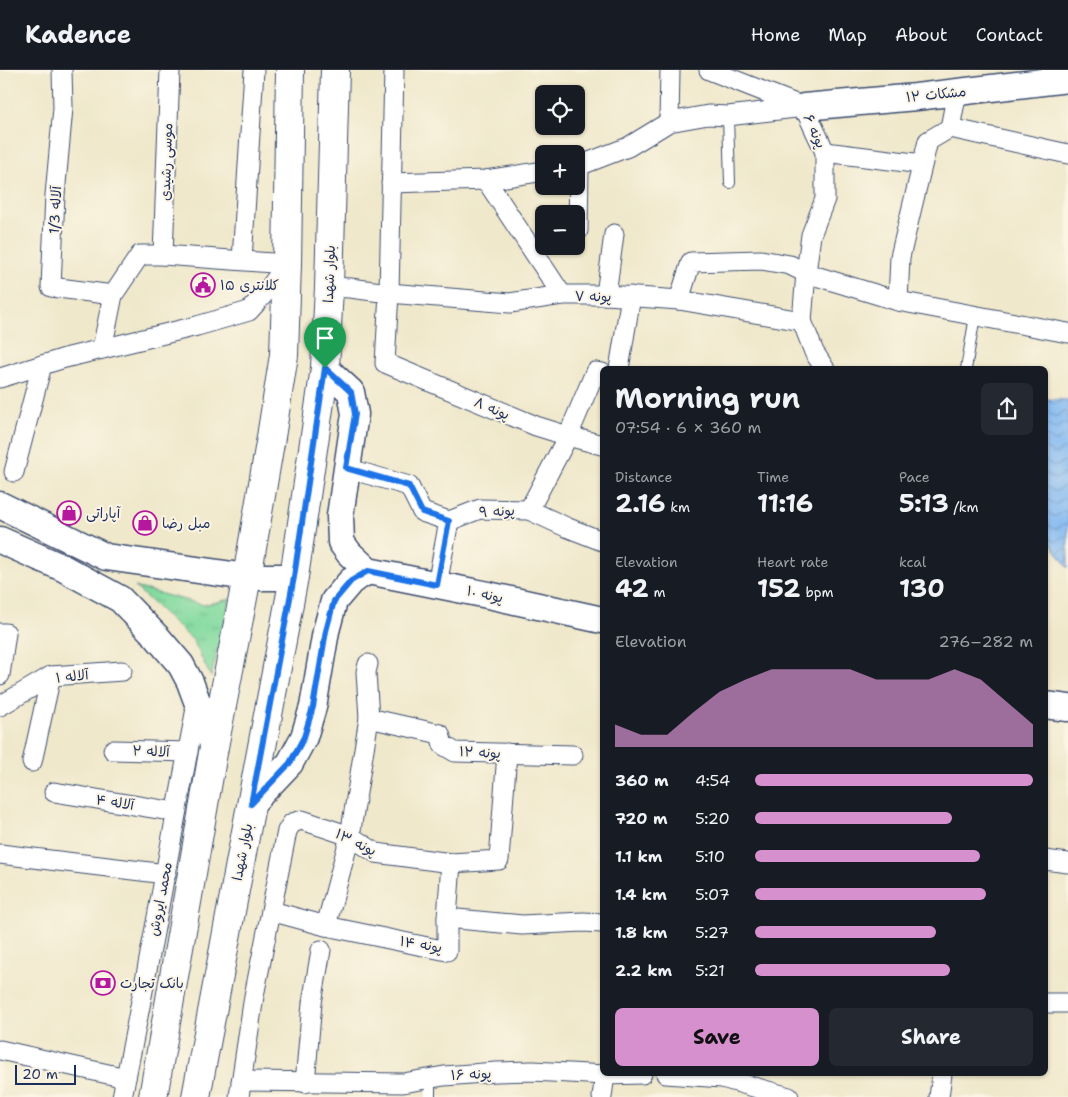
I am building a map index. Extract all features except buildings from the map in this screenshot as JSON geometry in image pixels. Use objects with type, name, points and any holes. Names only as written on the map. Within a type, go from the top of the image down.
[{"type":"main road","points":[[153,1097],[214,747],[247,578],[284,355],[290,70]]},
{"type":"main road","name":"بلوار شهدا","points":[[196,1097],[294,577],[325,368],[335,70]]},
{"type":"street","name":"آلاله 1/3","points":[[62,70],[63,108],[55,195],[51,287],[113,295]]},
{"type":"street","name":"موسی رشیدی","points":[[162,255],[170,70]]},
{"type":"street","points":[[242,260],[254,70]]},
{"type":"street","points":[[389,293],[394,70]]},
{"type":"street","points":[[668,122],[670,70]]},
{"type":"street","points":[[709,70],[804,107]]},
{"type":"street","name":"مشکات ۱۲","points":[[804,107],[957,92],[1068,78]]},
{"type":"street","points":[[950,128],[957,92]]},
{"type":"street","name":"پونه ۶","points":[[585,164],[628,147],[668,122],[708,115],[728,116],[804,107],[825,152],[825,199],[811,235],[802,321]]},
{"type":"street","points":[[898,301],[900,257],[928,141],[950,128],[1068,154]]},
{"type":"street","points":[[825,152],[922,164]]},
{"type":"street","points":[[392,183],[486,180],[535,172]]},
{"type":"street","points":[[486,180],[562,295]]},
{"type":"street","points":[[606,295],[614,234]]},
{"type":"street","points":[[102,349],[113,295],[140,255],[287,264]]},
{"type":"street","points":[[679,300],[691,262],[761,260],[790,265],[806,273],[898,301],[975,316],[1068,330]]},
{"type":"street","points":[[0,378],[65,358],[197,326],[249,311],[287,264]]},
{"type":"street","name":"پونه ۷","points":[[329,287],[510,303],[562,295],[630,296],[679,300],[802,321]]},
{"type":"street","name":"پونه ۸","points":[[389,293],[385,363],[536,426],[600,444]]},
{"type":"street","points":[[620,366],[630,296]]},
{"type":"street","points":[[802,321],[814,352],[823,366]]},
{"type":"street","points":[[14,472],[42,365]]},
{"type":"street","points":[[251,804],[290,763],[304,737],[313,707],[326,631],[334,601],[351,581],[368,571],[349,554],[341,542],[340,516],[355,414],[351,392],[325,368]]},
{"type":"street","points":[[529,510],[568,436],[595,372],[600,373]]},
{"type":"street","points":[[346,468],[409,486],[422,512],[449,521],[437,585]]},
{"type":"street","points":[[4,508],[106,557],[247,578],[294,577]]},
{"type":"street","name":"پونه ۹","points":[[449,521],[480,509],[529,510],[600,540]]},
{"type":"street","points":[[0,540],[63,568],[120,599],[181,665],[190,682],[214,747]]},
{"type":"street","name":"پونه ۱۰","points":[[368,571],[600,620]]},
{"type":"street","points":[[0,674],[3,633]]},
{"type":"street","points":[[326,926],[350,836],[369,718],[366,672],[368,664]]},
{"type":"street","name":"آلاله ۱","points":[[0,706],[51,676],[122,671]]},
{"type":"street","points":[[32,762],[51,676]]},
{"type":"street","name":"محمد ایروش","points":[[122,1097],[198,702]]},
{"type":"street","points":[[1048,705],[1068,708]]},
{"type":"street","name":"پونه ۱۲","points":[[369,718],[440,734],[443,745],[455,752],[573,755]]},
{"type":"street","name":"آلاله ۲","points":[[113,750],[188,752]]},
{"type":"street","name":"پونه ۱۳","points":[[271,911],[287,831],[292,823],[302,820],[350,836],[376,853],[451,863],[500,860],[507,753]]},
{"type":"street","name":"آلاله ۴","points":[[54,792],[176,812]]},
{"type":"street","points":[[0,854],[166,874]]},
{"type":"street","points":[[1048,860],[1068,863]]},
{"type":"street","points":[[451,863],[447,918],[522,925],[600,923]]},
{"type":"street","points":[[240,1089],[254,996],[271,911]]},
{"type":"street","name":"پونه ۱۴","points":[[271,911],[326,926],[447,951],[447,918]]},
{"type":"street","points":[[305,1083],[312,1003],[321,950]]},
{"type":"street","points":[[1048,1003],[1068,1003]]},
{"type":"street","points":[[0,1050],[126,1078]]},
{"type":"street","name":"پونه ۱۶","points":[[240,1089],[305,1083],[403,1083],[430,1088],[444,1076],[533,1071],[600,1074]]},
{"type":"street","points":[[602,1097],[605,1076]]},
{"type":"street","points":[[694,1076],[722,1078],[789,1097]]},
{"type":"street","points":[[939,1097],[942,1076]]},
{"type":"lane","points":[[728,116],[730,183]]},
{"type":"lane","points":[[967,366],[975,316]]},
{"type":"green space","points":[[135,587],[204,605],[230,599],[211,677],[193,640]]},
{"type":"water","points":[[1048,399],[1068,400],[1068,568],[1048,539]]},
{"type":"place","name":"کلانتری ۱۵","points":[[203,285]]},
{"type":"place","name":"آپاراتی","points":[[69,513]]},
{"type":"place","name":"مبل رضا","points":[[145,523]]},
{"type":"place","name":"بانک تجارت","points":[[103,983]]},
{"type":"route","points":[[325,368],[351,392],[355,414],[346,468],[409,486],[422,512],[449,521],[437,585],[368,571],[351,581],[334,601],[326,631],[313,707],[304,737],[290,763],[251,804],[294,577],[325,368]]}]
